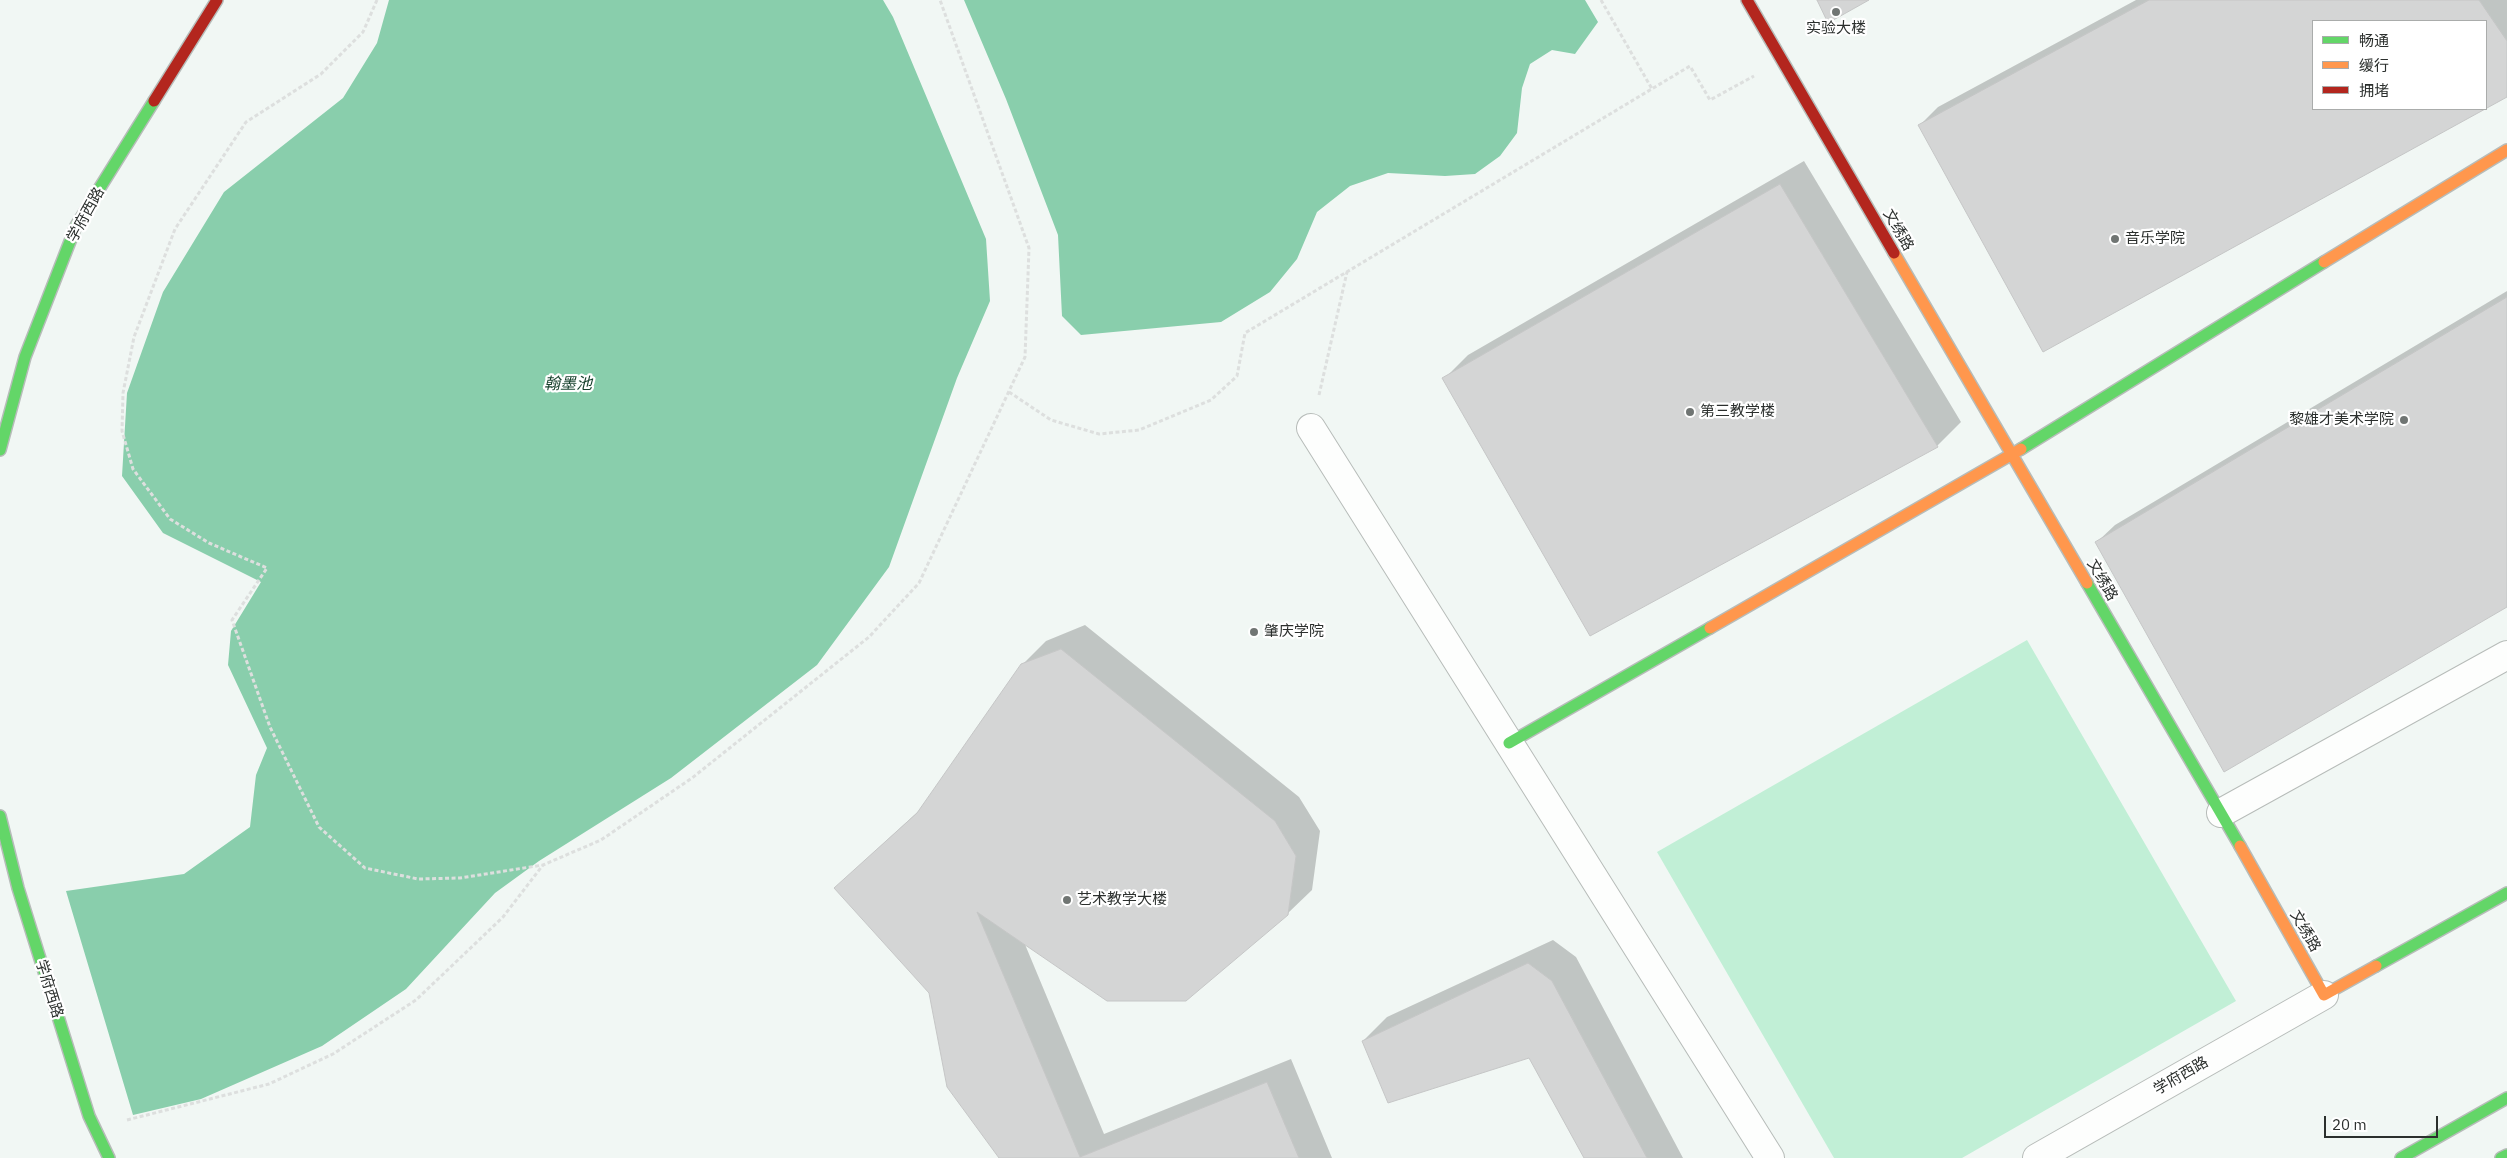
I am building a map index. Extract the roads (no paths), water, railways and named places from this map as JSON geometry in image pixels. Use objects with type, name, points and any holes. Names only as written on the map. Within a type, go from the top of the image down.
[{"type":"street","name":"学府西路","points":[[0,450],[26,357],[76,226],[217,0]]},
{"type":"street","name":"文绣路","points":[[1747,0],[2221,813],[2324,995]]},
{"type":"street","points":[[1509,743],[2012,454],[2507,150]]},
{"type":"street","points":[[1311,428],[1770,1158]]},
{"type":"street","points":[[2221,813],[2507,656]]},
{"type":"street","name":"学府西路","points":[[0,816],[18,888],[89,1116],[110,1158]]},
{"type":"street","points":[[2324,995],[2507,893]]},
{"type":"street","name":"学府西路","points":[[2037,1158],[2324,995]]},
{"type":"street","points":[[2401,1158],[2507,1098]]},
{"type":"street","points":[[2501,1158],[2507,1154]]},
{"type":"water","name":"翰墨池","points":[[389,0],[883,0],[893,17],[986,239],[990,301],[957,378],[889,567],[817,665],[671,778],[539,861],[495,893],[406,989],[322,1046],[201,1099],[133,1115],[66,891],[184,874],[250,827],[256,775],[267,748],[228,665],[231,631],[261,582],[163,533],[122,476],[127,393],[163,292],[224,192],[343,98],[377,43]]},
{"type":"water","points":[[964,0],[1585,0],[1598,22],[1575,54],[1552,50],[1530,64],[1522,88],[1517,133],[1500,156],[1475,174],[1445,176],[1388,173],[1350,186],[1317,212],[1297,259],[1270,292],[1221,322],[1081,335],[1062,316],[1058,235],[1006,99]]},
{"type":"place","name":"实验大楼","points":[[1836,12]]},
{"type":"place","name":"音乐学院","points":[[2115,239]]},
{"type":"place","name":"第三教学楼","points":[[1690,412]]},
{"type":"place","name":"黎雄才美术学院","points":[[2404,420]]},
{"type":"place","name":"肇庆学院","points":[[1254,632]]},
{"type":"place","name":"艺术教学大楼","points":[[1067,900]]}]
